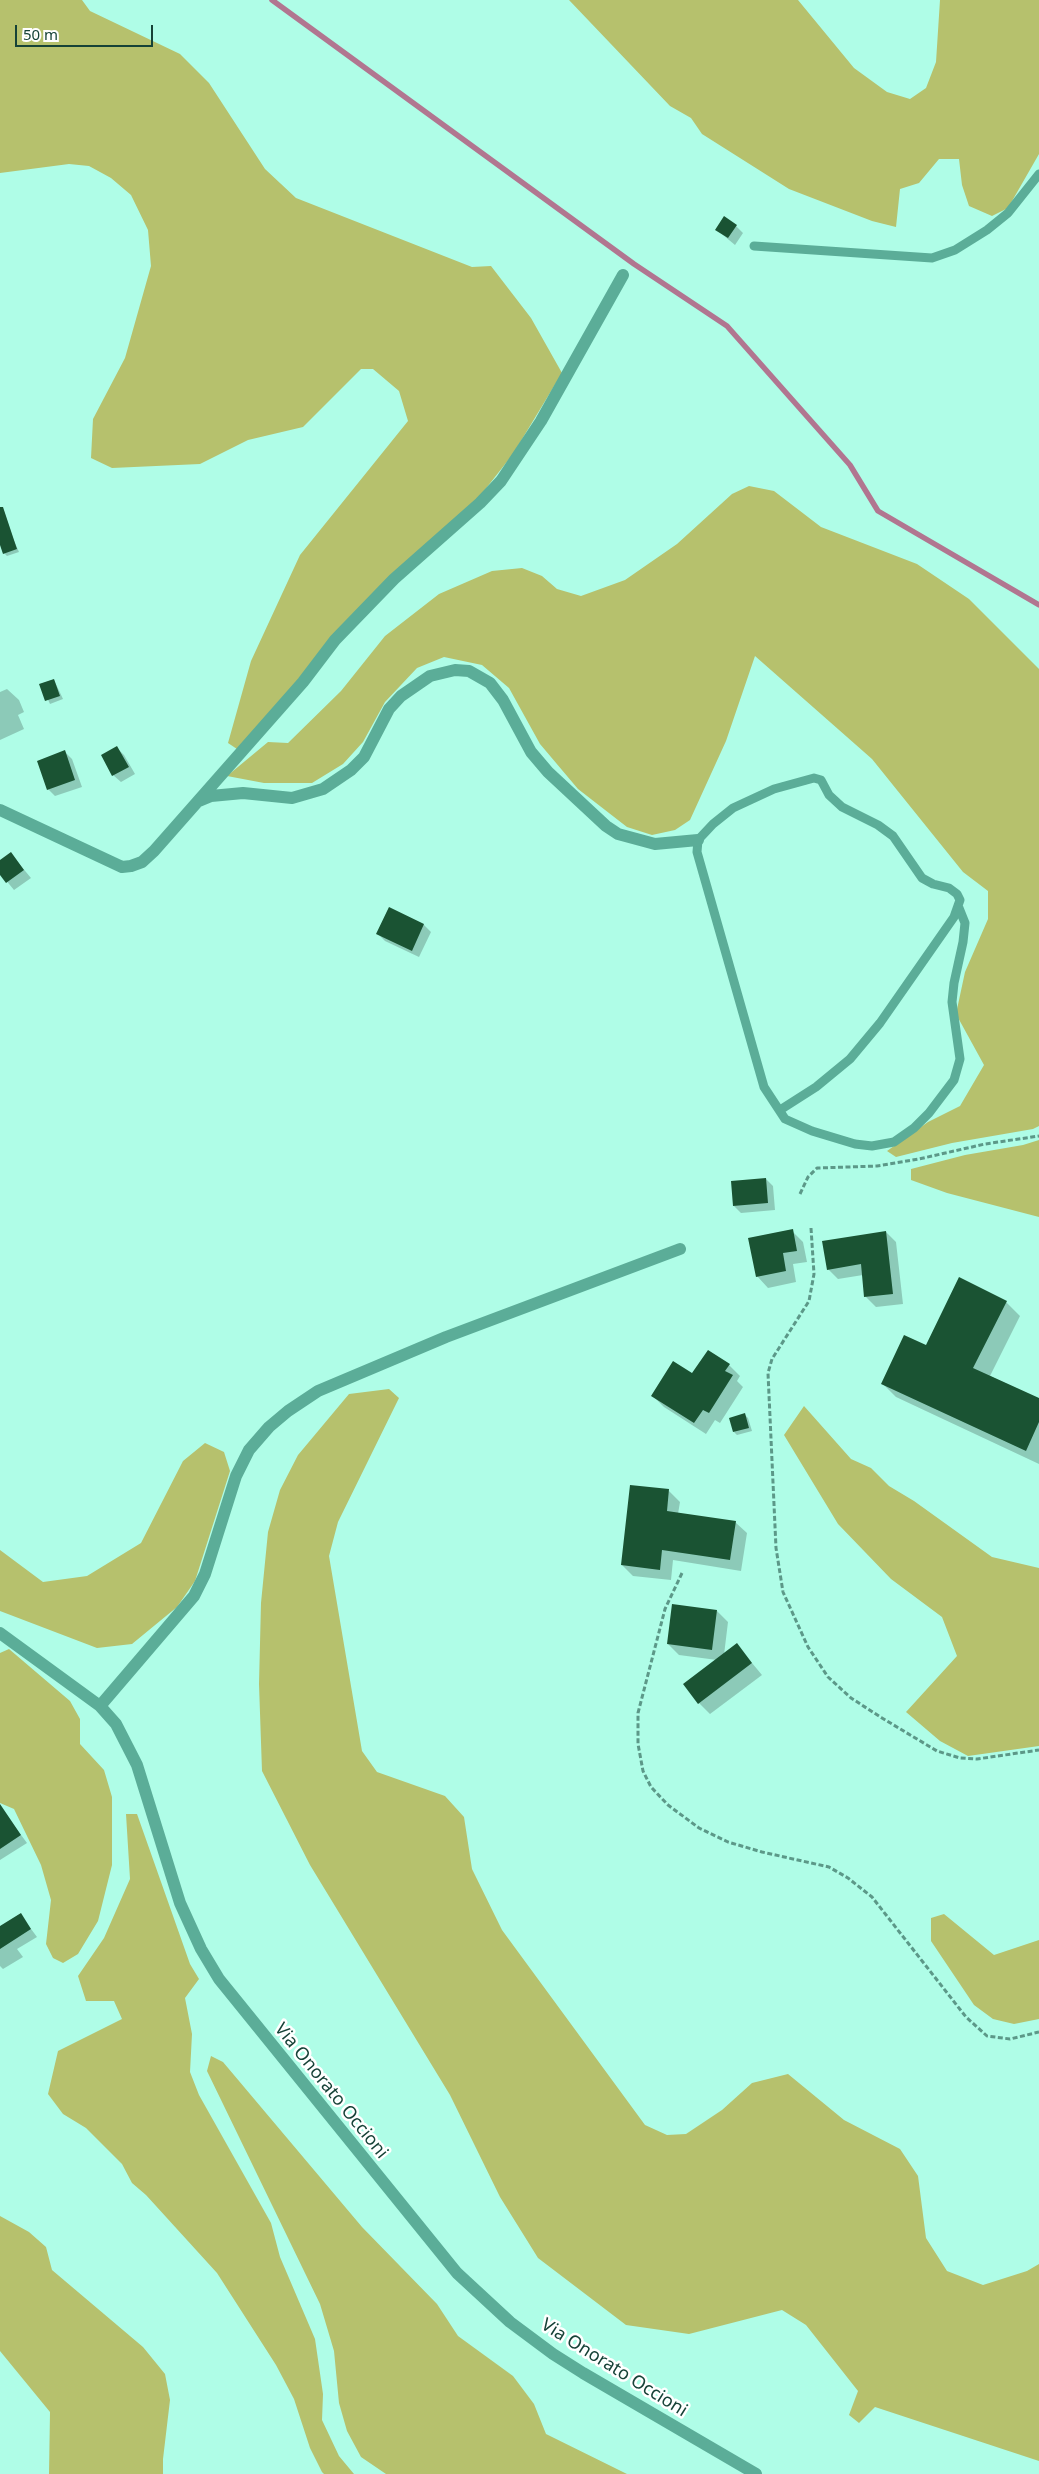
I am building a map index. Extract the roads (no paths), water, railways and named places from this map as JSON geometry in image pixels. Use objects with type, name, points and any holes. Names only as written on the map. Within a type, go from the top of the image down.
[{"type":"street","points":[[0,810],[112,863],[131,866],[142,862],[154,851],[303,682],[335,640],[394,579],[480,503],[501,481],[541,421],[623,275]]},
{"type":"street","points":[[196,802],[211,796],[243,793],[292,798],[323,789],[352,770],[364,757],[389,710],[401,696],[430,676],[456,670],[469,671],[490,683],[503,700],[531,752],[548,772],[606,826],[618,834],[655,844],[698,840]]},
{"type":"street","points":[[100,1706],[194,1596],[205,1574],[236,1476],[249,1450],[270,1426],[288,1411],[318,1392],[437,1341],[680,1249]]},
{"type":"street","name":"Via Onorato Occioni","points":[[0,1633],[100,1706],[116,1724],[137,1765],[172,1881],[200,1949],[219,1979],[438,2252],[478,2294],[553,2354],[583,2374],[756,2474]]},
{"type":"lane","points":[[754,246],[932,258],[955,250],[987,230],[1008,213],[1039,174]]},
{"type":"lane","points":[[780,1110],[816,1087],[850,1059],[880,1023],[959,908],[960,900],[957,894],[949,888],[933,884],[922,878],[893,836],[842,807],[829,796],[821,780],[814,778],[774,789],[733,808],[713,824],[698,840],[697,852],[764,1087],[785,1119],[812,1131],[856,1144],[872,1146],[894,1142],[914,1128],[929,1113],[954,1080],[960,1058],[952,1002],[954,983],[964,942],[965,922],[959,908]]},
{"type":"waterway","points":[[272,0],[634,264],[727,326],[850,465],[878,511],[1039,605]]}]
